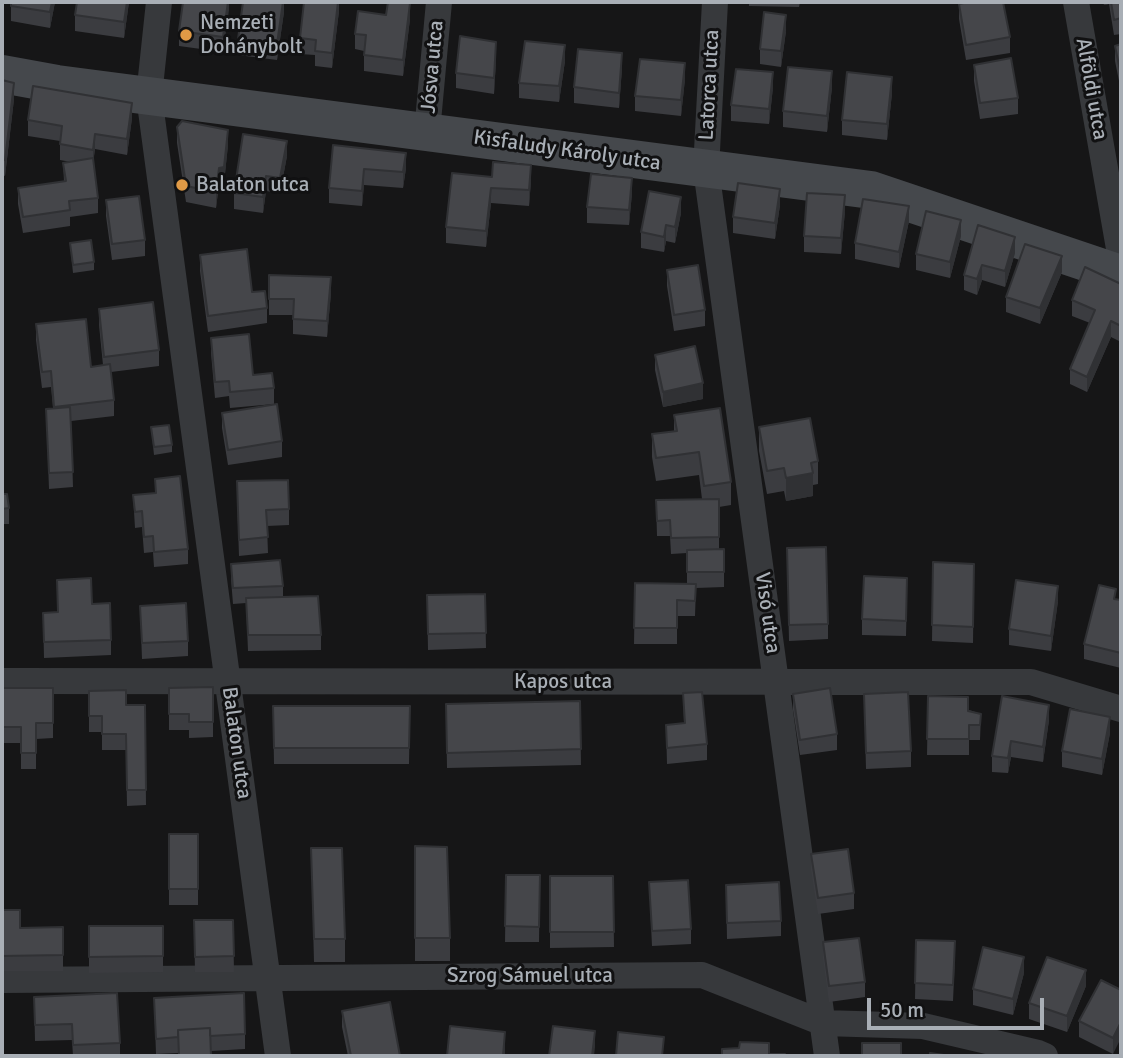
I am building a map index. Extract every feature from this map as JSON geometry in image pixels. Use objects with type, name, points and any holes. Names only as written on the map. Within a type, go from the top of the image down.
[{"type":"main road","name":"Kisfaludy Károly utca","points":[[2,74],[57,84],[870,191],[1121,274]]},
{"type":"street","name":"Balaton utca","points":[[159,2],[149,96],[278,1056]]},
{"type":"street","name":"Jósva utca","points":[[427,132],[439,2]]},
{"type":"street","name":"Latorca utca","points":[[706,169],[715,2]]},
{"type":"street","name":"Alföldi utca","points":[[1076,2],[1121,260]]},
{"type":"street","name":"Visó utca","points":[[706,169],[827,1056]]},
{"type":"street","name":"Kapos utca","points":[[2,681],[1031,682],[1121,709]]},
{"type":"street","name":"Szrog Sámuel utca","points":[[2,980],[702,975],[823,1023],[923,1026],[1045,1056]]},
{"type":"building","points":[[11,2],[52,2],[50,12],[11,6]]},
{"type":"building","points":[[77,2],[127,2],[124,22],[75,15]]},
{"type":"building","points":[[183,2],[228,2],[223,37],[179,31]]},
{"type":"building","points":[[243,2],[283,2],[277,44],[238,39]]},
{"type":"building","points":[[304,2],[338,2],[332,53],[315,51],[316,40],[300,38]]},
{"type":"building","points":[[388,2],[410,3],[403,60],[364,55],[366,35],[355,34],[358,11],[386,15]]},
{"type":"building","points":[[1003,2],[1010,37],[966,45],[959,4]]},
{"type":"building","points":[[1111,2],[1121,2],[1121,18],[1114,20]]},
{"type":"building","points":[[764,12],[786,15],[781,51],[760,49]]},
{"type":"building","points":[[460,36],[496,42],[494,78],[456,73]]},
{"type":"building","points":[[525,41],[565,45],[559,86],[519,83]]},
{"type":"building","points":[[1121,44],[1121,75],[1115,46]]},
{"type":"building","points":[[578,49],[622,53],[619,93],[574,87]]},
{"type":"building","points":[[1011,58],[1018,98],[980,103],[974,65]]},
{"type":"building","points":[[640,59],[685,63],[681,100],[635,96]]},
{"type":"building","points":[[788,67],[832,71],[827,116],[783,111]]},
{"type":"building","points":[[736,69],[773,72],[769,109],[731,105]]},
{"type":"building","points":[[847,72],[892,77],[887,124],[842,120]]},
{"type":"building","points":[[2,80],[14,83],[5,160],[2,160]]},
{"type":"building","points":[[33,86],[132,103],[127,139],[95,134],[93,150],[60,144],[62,126],[28,120]]},
{"type":"building","points":[[182,121],[228,130],[224,167],[219,168],[216,192],[186,186],[177,127]]},
{"type":"building","points":[[243,134],[287,141],[280,178],[266,176],[263,197],[234,193]]},
{"type":"building","points":[[333,145],[406,153],[403,172],[364,169],[362,191],[329,188]]},
{"type":"building","points":[[93,158],[98,198],[69,201],[70,210],[23,217],[18,188],[66,181],[63,163]]},
{"type":"building","points":[[493,162],[531,165],[529,190],[491,188],[486,231],[446,227],[452,173],[492,177]]},
{"type":"building","points":[[591,174],[632,178],[629,210],[587,207]]},
{"type":"building","points":[[738,183],[780,189],[775,223],[733,217]]},
{"type":"building","points":[[649,191],[681,197],[675,227],[666,225],[664,237],[641,232]]},
{"type":"building","points":[[807,193],[845,195],[841,238],[804,236]]},
{"type":"building","points":[[139,196],[145,240],[112,244],[106,200]]},
{"type":"building","points":[[863,199],[909,206],[899,252],[855,243]]},
{"type":"building","points":[[926,211],[961,220],[950,262],[916,254]]},
{"type":"building","points":[[978,225],[1015,237],[1005,271],[982,265],[977,279],[964,275]]},
{"type":"building","points":[[91,240],[94,262],[73,265],[70,243]]},
{"type":"building","points":[[1025,244],[1062,256],[1040,308],[1006,297]]},
{"type":"building","points":[[247,249],[252,292],[265,291],[267,308],[208,316],[200,255]]},
{"type":"building","points":[[698,265],[705,310],[674,315],[667,270]]},
{"type":"building","points":[[1085,267],[1121,284],[1121,326],[1111,321],[1087,377],[1070,369],[1095,310],[1072,300]]},
{"type":"building","points":[[269,275],[331,277],[327,321],[293,319],[294,299],[269,299]]},
{"type":"building","points":[[153,302],[159,350],[104,357],[99,309]]},
{"type":"building","points":[[86,319],[91,367],[110,364],[114,400],[54,407],[51,371],[42,372],[36,324]]},
{"type":"building","points":[[249,334],[253,375],[272,373],[274,388],[230,392],[229,381],[215,382],[211,338]]},
{"type":"building","points":[[695,346],[703,383],[663,392],[655,355]]},
{"type":"building","points":[[277,404],[282,441],[228,450],[222,413]]},
{"type":"building","points":[[70,407],[73,472],[49,473],[46,409]]},
{"type":"building","points":[[720,408],[731,482],[704,486],[699,452],[656,458],[652,434],[677,431],[674,415]]},
{"type":"building","points":[[810,418],[818,461],[811,463],[813,473],[786,478],[784,468],[767,471],[759,427]]},
{"type":"building","points":[[169,425],[172,445],[154,447],[151,427]]},
{"type":"building","points":[[180,476],[188,549],[154,552],[153,536],[144,537],[142,511],[135,512],[133,495],[156,493],[155,479]]},
{"type":"building","points":[[288,480],[289,509],[266,510],[268,537],[239,540],[237,481]]},
{"type":"building","points":[[2,494],[7,494],[9,508],[2,509]]},
{"type":"building","points":[[719,499],[719,537],[671,538],[670,520],[657,521],[656,500]]},
{"type":"building","points":[[826,547],[828,624],[789,625],[787,548]]},
{"type":"building","points":[[724,549],[724,572],[687,572],[687,550]]},
{"type":"building","points":[[280,560],[283,586],[233,588],[231,564]]},
{"type":"building","points":[[933,562],[974,564],[973,627],[932,625]]},
{"type":"building","points":[[864,576],[907,578],[906,621],[862,619]]},
{"type":"building","points":[[91,578],[92,604],[110,603],[111,640],[44,642],[43,613],[58,612],[57,580]]},
{"type":"building","points":[[1016,580],[1058,586],[1051,636],[1009,629]]},
{"type":"building","points":[[635,583],[696,584],[695,601],[677,600],[677,628],[634,628]]},
{"type":"building","points":[[1099,585],[1116,589],[1114,599],[1121,600],[1121,653],[1084,644]]},
{"type":"building","points":[[485,594],[486,633],[428,634],[427,595]]},
{"type":"building","points":[[318,596],[321,635],[248,635],[246,598]]},
{"type":"building","points":[[186,603],[188,641],[142,643],[140,606]]},
{"type":"building","points":[[213,687],[213,722],[189,722],[189,714],[169,714],[169,688]]},
{"type":"building","points":[[2,688],[53,688],[53,723],[36,723],[36,753],[21,753],[21,727],[2,727]]},
{"type":"building","points":[[830,688],[837,734],[800,740],[793,694]]},
{"type":"building","points":[[126,690],[126,705],[145,705],[146,790],[127,790],[126,734],[102,734],[102,716],[89,716],[89,691]]},
{"type":"building","points":[[702,692],[707,744],[667,748],[666,725],[685,723],[683,693]]},
{"type":"building","points":[[908,692],[911,751],[866,753],[864,694]]},
{"type":"building","points":[[928,696],[968,697],[968,711],[981,714],[980,725],[969,725],[969,739],[927,739]]},
{"type":"building","points":[[1002,696],[1049,705],[1043,747],[1011,741],[1008,758],[992,756]]},
{"type":"building","points":[[580,701],[581,749],[447,753],[446,704]]},
{"type":"building","points":[[273,706],[410,706],[409,748],[274,748]]},
{"type":"building","points":[[1070,709],[1110,717],[1102,759],[1062,751]]},
{"type":"building","points":[[169,834],[198,834],[198,889],[169,889]]},
{"type":"building","points":[[415,846],[447,847],[450,938],[415,938]]},
{"type":"building","points":[[311,848],[342,848],[345,939],[314,939]]},
{"type":"building","points":[[848,849],[854,893],[818,898],[811,854]]},
{"type":"building","points":[[506,875],[540,875],[539,927],[505,926]]},
{"type":"building","points":[[550,876],[613,876],[614,932],[550,932]]},
{"type":"building","points":[[688,880],[691,929],[652,931],[649,882]]},
{"type":"building","points":[[779,882],[781,921],[727,923],[726,885]]},
{"type":"building","points":[[2,910],[20,910],[20,928],[63,927],[63,955],[2,956]]},
{"type":"building","points":[[194,920],[233,920],[234,956],[195,957]]},
{"type":"building","points":[[89,926],[163,926],[163,956],[89,957]]},
{"type":"building","points":[[859,938],[865,982],[829,986],[823,942]]},
{"type":"building","points":[[916,940],[955,941],[953,985],[915,983]]},
{"type":"building","points":[[983,947],[1024,957],[1013,999],[973,989]]},
{"type":"building","points":[[1047,957],[1086,970],[1067,1016],[1029,1003]]},
{"type":"building","points":[[1101,980],[1121,990],[1121,1022],[1113,1038],[1079,1021]]},
{"type":"building","points":[[117,993],[120,1043],[73,1045],[72,1024],[35,1025],[34,997]]},
{"type":"building","points":[[244,993],[245,1034],[210,1036],[210,1028],[178,1030],[178,1037],[156,1039],[154,998]]},
{"type":"building","points":[[390,1002],[400,1056],[351,1056],[342,1011]]},
{"type":"building","points":[[450,1026],[505,1032],[503,1056],[447,1056]]},
{"type":"building","points":[[553,1026],[595,1031],[592,1056],[549,1056]]},
{"type":"building","points":[[210,1028],[211,1056],[179,1056],[178,1030]]},
{"type":"building","points":[[618,1032],[664,1037],[662,1056],[616,1056]]},
{"type":"building","points":[[740,1042],[769,1043],[769,1054],[785,1056],[722,1056],[722,1049],[739,1048]]},
{"type":"building","points":[[862,1043],[901,1043],[901,1056],[862,1056]]},
{"type":"building","points":[[930,1053],[951,1056],[930,1056]]},
{"type":"place","name":"Nemzeti Dohánybolt","points":[[186,35]]},
{"type":"place","name":"Balaton utca","points":[[182,185]]}]
